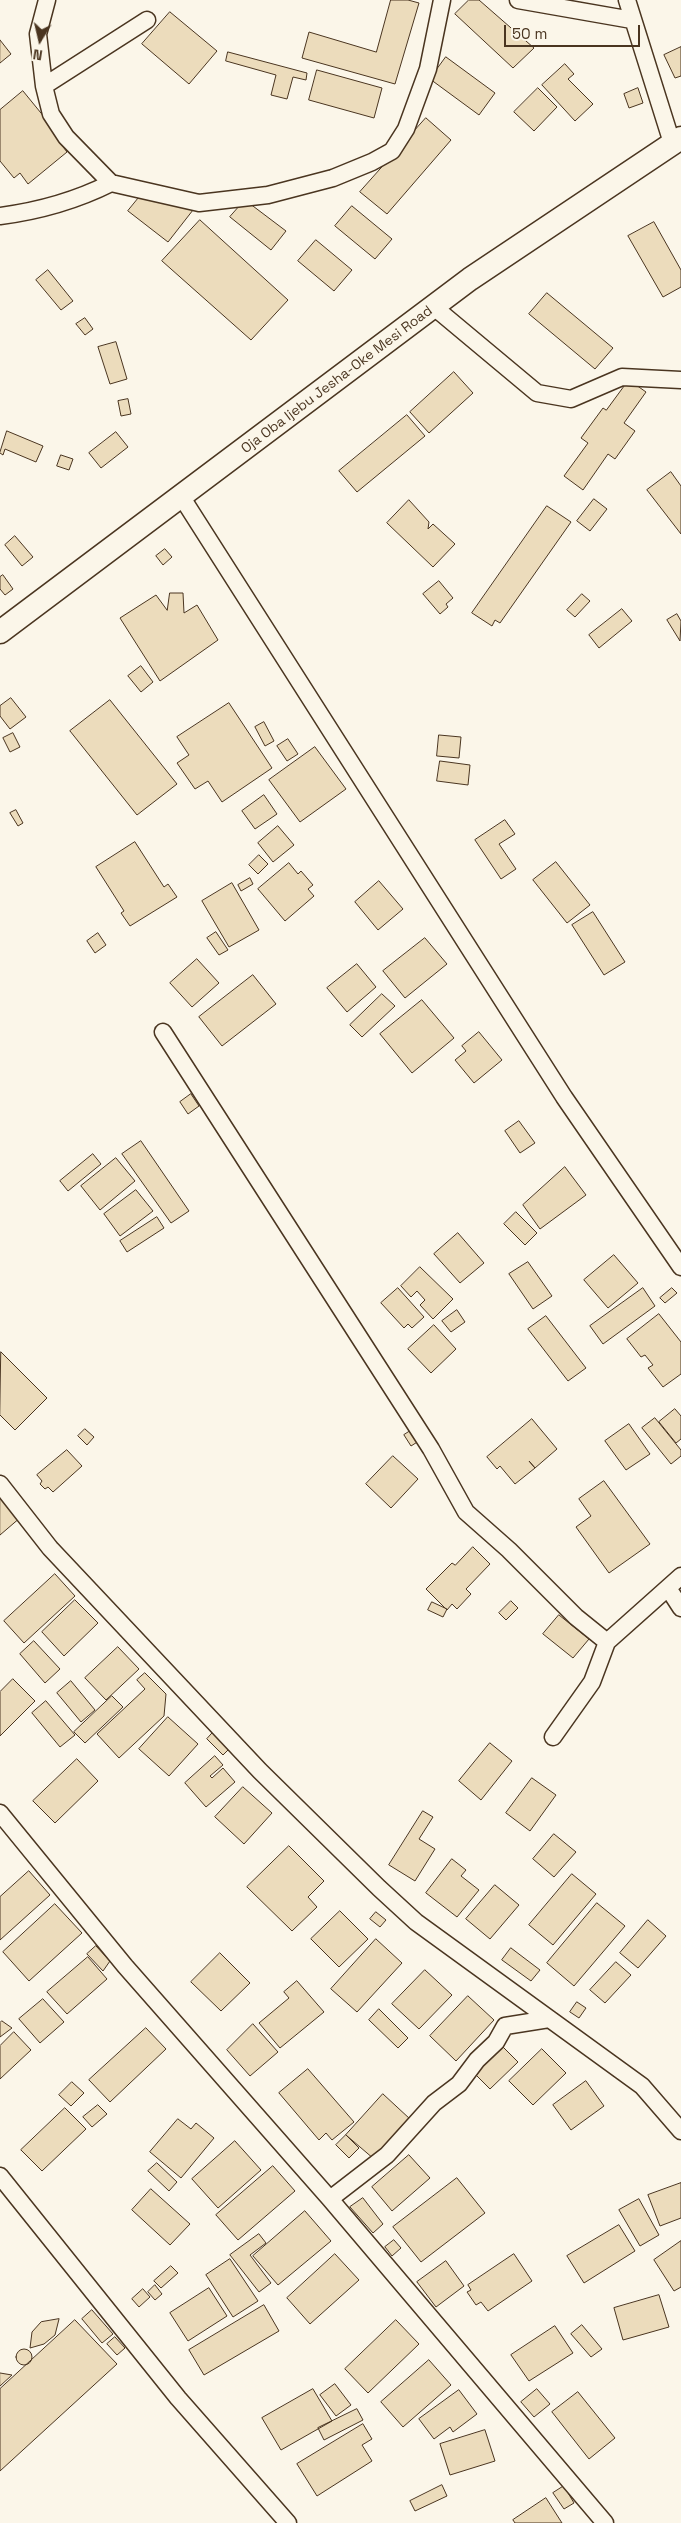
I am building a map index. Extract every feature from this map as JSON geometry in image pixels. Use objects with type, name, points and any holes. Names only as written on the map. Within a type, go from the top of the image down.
[{"type":"main road","name":"Oja Oba Ijebu Jesha-Oke Mesi Road","points":[[0,632],[470,279],[676,140]]},
{"type":"street","points":[[47,0],[38,34],[44,86],[51,114],[66,138],[111,183],[199,203],[214,203],[268,195],[333,178],[372,162],[392,151],[406,129],[428,68],[442,0]]},
{"type":"street","points":[[518,0],[632,20]]},
{"type":"street","points":[[628,0],[632,20],[676,140]]},
{"type":"street","points":[[44,86],[147,20]]},
{"type":"street","points":[[0,216],[31,212],[83,198],[111,183]]},
{"type":"street","points":[[434,307],[537,392],[571,398],[622,378],[681,380]]},
{"type":"street","points":[[181,496],[564,1097],[681,1267]]},
{"type":"street","points":[[163,1032],[431,1449],[466,1512],[509,1550],[576,1618],[607,1642]]},
{"type":"street","points":[[0,1484],[50,1548],[260,1771],[379,1888],[416,1922],[642,2086],[681,2131]]},
{"type":"street","points":[[553,1737],[592,1682],[607,1642],[681,1576]]},
{"type":"street","points":[[668,1588],[681,1608]]},
{"type":"street","points":[[0,1813],[124,1966],[330,2199],[604,2523]]},
{"type":"street","points":[[330,2199],[387,2155],[434,2104],[460,2084],[477,2060],[496,2042],[505,2026],[549,2019]]},
{"type":"street","points":[[0,2176],[178,2398],[288,2523]]},
{"type":"building","points":[[391,0],[408,0],[419,3],[395,84],[302,58],[309,32],[376,52]]},
{"type":"building","points":[[469,0],[479,0],[534,48],[513,68],[455,14]]},
{"type":"building","points":[[170,12],[217,51],[189,84],[142,44]]},
{"type":"building","points":[[0,40],[11,54],[0,63]]},
{"type":"building","points":[[681,47],[681,76],[675,78],[664,55]]},
{"type":"building","points":[[228,52],[307,73],[306,80],[293,77],[287,99],[271,95],[276,75],[226,61]]},
{"type":"building","points":[[446,57],[495,93],[479,115],[430,79]]},
{"type":"building","points":[[565,64],[574,74],[568,79],[593,104],[575,121],[542,85]]},
{"type":"building","points":[[317,70],[382,88],[374,118],[309,100]]},
{"type":"building","points":[[538,88],[557,107],[534,131],[514,112]]},
{"type":"building","points":[[638,88],[643,103],[629,108],[624,94]]},
{"type":"building","points":[[23,91],[63,140],[61,144],[67,152],[28,184],[20,173],[14,178],[0,161],[0,110]]},
{"type":"building","points":[[426,118],[451,140],[387,214],[360,192]]},
{"type":"building","points":[[141,195],[193,210],[168,242],[128,211]]},
{"type":"building","points":[[245,200],[286,231],[271,250],[230,217]]},
{"type":"building","points":[[352,206],[392,239],[375,259],[335,226]]},
{"type":"building","points":[[200,220],[288,300],[251,340],[162,261]]},
{"type":"building","points":[[654,222],[681,270],[681,287],[663,297],[628,236]]},
{"type":"building","points":[[316,240],[352,270],[334,291],[298,261]]},
{"type":"building","points":[[48,270],[73,301],[61,310],[36,280]]},
{"type":"building","points":[[547,293],[613,348],[595,369],[529,314]]},
{"type":"building","points":[[85,318],[93,329],[85,335],[76,324]]},
{"type":"building","points":[[116,342],[127,379],[110,384],[98,347]]},
{"type":"building","points":[[454,372],[473,393],[429,433],[410,412]]},
{"type":"building","points":[[629,380],[646,392],[624,423],[635,431],[615,459],[608,454],[583,490],[564,476],[588,443],[581,438],[603,408],[606,410]]},
{"type":"building","points":[[128,399],[131,414],[121,416],[118,401]]},
{"type":"building","points":[[407,415],[425,436],[357,492],[339,471]]},
{"type":"building","points":[[7,431],[43,446],[36,462],[5,449],[3,455],[0,453]]},
{"type":"building","points":[[116,432],[128,447],[101,468],[89,453]]},
{"type":"building","points":[[61,455],[73,459],[69,470],[57,466]]},
{"type":"building","points":[[671,472],[681,486],[681,534],[647,490]]},
{"type":"building","points":[[594,499],[607,509],[590,531],[577,521]]},
{"type":"building","points":[[409,500],[429,522],[428,529],[433,524],[455,544],[433,567],[387,523]]},
{"type":"building","points":[[547,506],[571,522],[500,623],[495,620],[492,626],[472,613]]},
{"type":"building","points":[[15,536],[33,557],[22,566],[5,545]]},
{"type":"building","points":[[165,549],[172,557],[163,565],[156,556]]},
{"type":"building","points":[[3,575],[13,589],[5,595],[0,589],[0,577]]},
{"type":"building","points":[[439,581],[453,598],[446,604],[448,607],[440,614],[423,594]]},
{"type":"building","points":[[170,593],[183,593],[184,613],[197,605],[218,640],[160,681],[120,618],[156,595],[167,610]]},
{"type":"building","points":[[582,594],[590,601],[575,617],[567,610]]},
{"type":"building","points":[[622,609],[632,621],[599,648],[589,635]]},
{"type":"building","points":[[677,614],[681,621],[680,641],[667,620]]},
{"type":"building","points":[[141,666],[153,682],[141,692],[128,676]]},
{"type":"building","points":[[11,698],[26,717],[10,729],[0,716],[0,706]]},
{"type":"building","points":[[110,700],[177,784],[137,815],[70,731]]},
{"type":"building","points":[[229,703],[272,768],[222,802],[208,781],[195,789],[177,763],[189,755],[177,737]]},
{"type":"building","points":[[264,722],[274,741],[265,746],[255,727]]},
{"type":"building","points":[[13,733],[20,747],[10,752],[3,738]]},
{"type":"building","points":[[439,735],[461,737],[459,758],[437,756]]},
{"type":"building","points":[[288,739],[298,754],[287,761],[277,746]]},
{"type":"building","points":[[315,747],[346,789],[300,822],[269,780]]},
{"type":"building","points":[[440,761],[470,765],[468,785],[437,781]]},
{"type":"building","points":[[264,795],[277,814],[255,829],[242,811]]},
{"type":"building","points":[[16,810],[23,823],[18,826],[10,813]]},
{"type":"building","points":[[505,820],[515,834],[499,844],[516,869],[501,879],[475,840]]},
{"type":"building","points":[[278,826],[294,845],[273,862],[258,843]]},
{"type":"building","points":[[135,842],[164,887],[168,884],[177,897],[130,926],[121,913],[124,911],[96,867]]},
{"type":"building","points":[[259,855],[268,864],[258,874],[249,865]]},
{"type":"building","points":[[556,862],[590,905],[567,923],[533,880]]},
{"type":"building","points":[[289,863],[298,874],[301,871],[313,885],[308,889],[314,896],[285,921],[258,889]]},
{"type":"building","points":[[250,878],[253,884],[241,891],[238,885]]},
{"type":"building","points":[[379,881],[403,909],[378,930],[355,902]]},
{"type":"building","points":[[232,883],[259,930],[229,947],[202,901]]},
{"type":"building","points":[[593,912],[625,962],[604,975],[572,925]]},
{"type":"building","points":[[216,932],[228,950],[219,955],[207,938]]},
{"type":"building","points":[[98,933],[106,945],[95,953],[87,941]]},
{"type":"building","points":[[425,938],[447,964],[405,998],[383,971]]},
{"type":"building","points":[[197,959],[219,983],[192,1007],[170,983]]},
{"type":"building","points":[[357,964],[376,987],[347,1012],[327,988]]},
{"type":"building","points":[[253,975],[276,1004],[222,1046],[199,1017]]},
{"type":"building","points":[[382,994],[395,1006],[362,1037],[350,1025]]},
{"type":"building","points":[[422,1000],[454,1038],[412,1073],[380,1034]]},
{"type":"building","points":[[479,1032],[502,1060],[474,1083],[455,1060],[466,1051],[462,1046]]},
{"type":"building","points":[[191,1094],[199,1106],[188,1114],[180,1102]]},
{"type":"building","points":[[519,1121],[535,1143],[520,1153],[505,1131]]},
{"type":"building","points":[[141,1141],[189,1211],[171,1223],[122,1154]]},
{"type":"building","points":[[93,1154],[101,1164],[68,1191],[60,1181]]},
{"type":"building","points":[[116,1158],[135,1181],[100,1210],[81,1186]]},
{"type":"building","points":[[565,1167],[586,1195],[540,1229],[523,1205]]},
{"type":"building","points":[[136,1190],[153,1211],[120,1236],[104,1214]]},
{"type":"building","points":[[516,1212],[537,1233],[525,1245],[504,1224]]},
{"type":"building","points":[[157,1217],[164,1228],[127,1252],[120,1241]]},
{"type":"building","points":[[458,1233],[484,1263],[460,1283],[434,1254]]},
{"type":"building","points":[[614,1255],[638,1283],[608,1308],[584,1280]]},
{"type":"building","points":[[528,1262],[552,1296],[533,1309],[509,1274]]},
{"type":"building","points":[[420,1267],[453,1299],[433,1319],[420,1305],[425,1300],[417,1291],[411,1297],[401,1286]]},
{"type":"building","points":[[398,1288],[424,1317],[412,1328],[408,1324],[404,1328],[381,1303]]},
{"type":"building","points":[[643,1288],[655,1306],[603,1344],[590,1326]]},
{"type":"building","points":[[672,1288],[677,1293],[665,1303],[660,1298]]},
{"type":"building","points":[[457,1310],[465,1322],[451,1332],[442,1321]]},
{"type":"building","points":[[659,1314],[681,1342],[681,1374],[663,1387],[648,1368],[653,1365],[645,1355],[641,1357],[627,1339]]},
{"type":"building","points":[[546,1316],[586,1368],[568,1381],[528,1329]]},
{"type":"building","points":[[434,1325],[456,1349],[431,1373],[408,1349]]},
{"type":"building","points":[[1,1352],[47,1398],[15,1430],[0,1415]]},
{"type":"building","points":[[675,1409],[681,1416],[681,1439],[676,1443],[659,1422]]},
{"type":"building","points":[[655,1418],[681,1450],[681,1456],[671,1464],[642,1428]]},
{"type":"building","points":[[532,1419],[557,1449],[515,1484],[500,1466],[497,1469],[487,1457]]},
{"type":"building","points":[[629,1424],[650,1454],[626,1470],[605,1441]]},
{"type":"building","points":[[415,1428],[422,1439],[411,1446],[404,1435]]},
{"type":"building","points":[[85,1429],[94,1437],[87,1445],[78,1436]]},
{"type":"building","points":[[67,1450],[82,1466],[53,1492],[48,1487],[45,1489],[40,1484],[42,1481],[37,1475]]},
{"type":"building","points":[[393,1456],[418,1479],[391,1508],[366,1484]]},
{"type":"building","points":[[604,1481],[650,1544],[609,1573],[576,1527],[591,1516],[579,1499]]},
{"type":"building","points":[[0,1492],[21,1517],[0,1535]]},
{"type":"building","points":[[473,1547],[490,1564],[466,1589],[471,1594],[457,1609],[452,1604],[447,1610],[426,1589],[452,1563],[455,1565]]},
{"type":"building","points":[[55,1574],[75,1596],[24,1643],[4,1621]]},
{"type":"building","points":[[75,1600],[98,1623],[64,1656],[42,1632]]},
{"type":"building","points":[[511,1601],[518,1608],[506,1620],[499,1613]]},
{"type":"building","points":[[432,1602],[447,1609],[443,1617],[428,1610]]},
{"type":"building","points":[[559,1615],[589,1639],[573,1658],[543,1634]]},
{"type":"building","points":[[34,1641],[60,1669],[45,1683],[20,1654]]},
{"type":"building","points":[[118,1647],[139,1669],[106,1700],[85,1678]]},
{"type":"building","points":[[145,1673],[166,1694],[164,1716],[119,1758],[97,1734],[145,1689],[137,1680]]},
{"type":"building","points":[[13,1679],[35,1701],[0,1736],[0,1692]]},
{"type":"building","points":[[71,1681],[95,1710],[81,1722],[57,1693]]},
{"type":"building","points":[[112,1696],[123,1707],[85,1743],[74,1732]]},
{"type":"building","points":[[46,1701],[75,1735],[60,1747],[32,1713]]},
{"type":"building","points":[[168,1717],[198,1744],[169,1776],[139,1749]]},
{"type":"building","points":[[217,1728],[234,1744],[223,1755],[207,1739]]},
{"type":"building","points":[[490,1743],[512,1761],[481,1800],[459,1781]]},
{"type":"building","points":[[215,1756],[223,1765],[210,1776],[212,1778],[223,1768],[235,1782],[206,1807],[185,1783]]},
{"type":"building","points":[[77,1759],[98,1781],[55,1823],[33,1801]]},
{"type":"building","points":[[532,1778],[556,1795],[530,1831],[506,1813]]},
{"type":"building","points":[[243,1787],[272,1813],[244,1844],[215,1817]]},
{"type":"building","points":[[423,1811],[433,1817],[419,1839],[435,1849],[415,1881],[389,1865]]},
{"type":"building","points":[[554,1834],[576,1852],[554,1877],[533,1859]]},
{"type":"building","points":[[289,1846],[324,1881],[308,1897],[317,1907],[292,1931],[247,1887]]},
{"type":"building","points":[[452,1859],[466,1870],[461,1876],[479,1890],[457,1917],[426,1893]]},
{"type":"building","points":[[29,1871],[50,1895],[0,1940],[0,1897]]},
{"type":"building","points":[[572,1874],[596,1894],[553,1945],[529,1925]]},
{"type":"building","points":[[495,1885],[519,1905],[490,1939],[466,1919]]},
{"type":"building","points":[[597,1903],[625,1926],[574,1986],[547,1963]]},
{"type":"building","points":[[55,1904],[82,1933],[29,1981],[3,1952]]},
{"type":"building","points":[[340,1911],[368,1939],[339,1967],[311,1939]]},
{"type":"building","points":[[376,1912],[386,1920],[380,1927],[370,1919]]},
{"type":"building","points":[[648,1920],[666,1936],[638,1968],[620,1953]]},
{"type":"building","points":[[376,1939],[402,1963],[357,2012],[331,1989]]},
{"type":"building","points":[[96,1946],[110,1961],[103,1971],[87,1954]]},
{"type":"building","points":[[511,1948],[540,1970],[531,1981],[502,1960]]},
{"type":"building","points":[[220,1953],[250,1983],[221,2011],[191,1982]]},
{"type":"building","points":[[88,1957],[107,1979],[67,2014],[47,1992]]},
{"type":"building","points":[[616,1962],[631,1975],[605,2003],[590,1990]]},
{"type":"building","points":[[425,1970],[452,1995],[419,2029],[392,2004]]},
{"type":"building","points":[[297,1981],[324,2012],[280,2048],[259,2023],[289,1998],[284,1992]]},
{"type":"building","points":[[468,1996],[494,2020],[456,2061],[430,2036]]},
{"type":"building","points":[[43,1999],[64,2022],[40,2043],[19,2019]]},
{"type":"building","points":[[577,2002],[586,2008],[579,2018],[570,2012]]},
{"type":"building","points":[[379,2009],[408,2038],[398,2048],[369,2020]]},
{"type":"building","points":[[2,2021],[12,2028],[0,2037],[0,2023]]},
{"type":"building","points":[[253,2024],[278,2052],[250,2076],[227,2050]]},
{"type":"building","points":[[146,2028],[166,2049],[110,2102],[89,2080]]},
{"type":"building","points":[[14,2032],[31,2050],[0,2079],[0,2046]]},
{"type":"building","points":[[498,2042],[518,2062],[490,2089],[470,2069]]},
{"type":"building","points":[[542,2049],[566,2073],[533,2105],[509,2081]]},
{"type":"building","points":[[308,2069],[354,2122],[332,2140],[326,2133],[319,2140],[279,2093]]},
{"type":"building","points":[[586,2081],[604,2106],[571,2130],[553,2105]]},
{"type":"building","points":[[72,2082],[84,2093],[71,2106],[59,2095]]},
{"type":"building","points":[[383,2094],[410,2119],[374,2159],[346,2135]]},
{"type":"building","points":[[98,2105],[107,2114],[92,2127],[83,2117]]},
{"type":"building","points":[[65,2108],[86,2129],[42,2171],[21,2150]]},
{"type":"building","points":[[178,2119],[191,2129],[196,2123],[214,2138],[181,2178],[150,2152]]},
{"type":"building","points":[[346,2135],[359,2148],[349,2158],[336,2145]]},
{"type":"building","points":[[235,2141],[261,2170],[218,2208],[192,2179]]},
{"type":"building","points":[[409,2155],[430,2178],[392,2211],[372,2187]]},
{"type":"building","points":[[157,2163],[177,2182],[169,2191],[148,2171]]},
{"type":"building","points":[[273,2166],[295,2191],[238,2240],[216,2215]]},
{"type":"building","points":[[457,2178],[485,2213],[421,2262],[393,2227]]},
{"type":"building","points":[[681,2183],[681,2218],[660,2226],[648,2195]]},
{"type":"building","points":[[151,2189],[190,2224],[170,2245],[132,2210]]},
{"type":"building","points":[[363,2198],[383,2224],[373,2233],[350,2207]]},
{"type":"building","points":[[639,2199],[659,2235],[640,2246],[619,2210]]},
{"type":"building","points":[[305,2211],[331,2241],[278,2285],[253,2256]]},
{"type":"building","points":[[619,2225],[635,2251],[584,2283],[567,2256]]},
{"type":"building","points":[[259,2234],[266,2243],[250,2255],[271,2283],[259,2292],[230,2255]]},
{"type":"building","points":[[394,2240],[401,2248],[392,2256],[385,2247]]},
{"type":"building","points":[[681,2241],[681,2287],[674,2291],[654,2260]]},
{"type":"building","points":[[335,2254],[359,2280],[310,2324],[287,2298]]},
{"type":"building","points":[[514,2254],[532,2281],[488,2311],[481,2302],[476,2305],[467,2292],[471,2290],[468,2285]]},
{"type":"building","points":[[230,2259],[258,2301],[233,2317],[206,2275]]},
{"type":"building","points":[[446,2261],[464,2286],[436,2307],[417,2282]]},
{"type":"building","points":[[171,2266],[178,2273],[161,2288],[154,2281]]},
{"type":"building","points":[[155,2285],[162,2294],[155,2300],[148,2292]]},
{"type":"building","points":[[209,2288],[227,2316],[188,2341],[170,2313]]},
{"type":"building","points":[[143,2289],[150,2297],[139,2307],[132,2299]]},
{"type":"building","points":[[659,2295],[669,2327],[623,2340],[614,2308]]},
{"type":"building","points":[[264,2305],[279,2331],[204,2375],[189,2350]]},
{"type":"building","points":[[92,2310],[113,2334],[102,2343],[82,2319]]},
{"type":"building","points":[[59,2319],[55,2335],[44,2344],[30,2348],[32,2332],[41,2322]]},
{"type":"building","points":[[75,2320],[117,2364],[0,2471],[0,2389]]},
{"type":"building","points":[[396,2320],[419,2344],[368,2393],[345,2369]]},
{"type":"building","points":[[582,2325],[602,2349],[591,2357],[571,2334]]},
{"type":"building","points":[[555,2326],[573,2353],[529,2381],[511,2355]]},
{"type":"building","points":[[115,2337],[125,2348],[117,2355],[107,2344]]},
{"type":"building","points":[[24,2349],[30,2351],[32,2357],[30,2363],[24,2365],[18,2363],[16,2357],[18,2351]]},
{"type":"building","points":[[429,2360],[451,2385],[403,2427],[381,2402]]},
{"type":"building","points":[[0,2373],[12,2375],[0,2386]]},
{"type":"building","points":[[335,2384],[351,2405],[336,2416],[320,2395]]},
{"type":"building","points":[[313,2389],[332,2421],[281,2450],[262,2418]]},
{"type":"building","points":[[537,2389],[550,2404],[534,2417],[521,2402]]},
{"type":"building","points":[[459,2390],[477,2414],[453,2432],[450,2427],[434,2439],[419,2419]]},
{"type":"building","points":[[578,2392],[615,2438],[589,2459],[552,2412]]},
{"type":"building","points":[[357,2409],[363,2420],[324,2440],[318,2428]]},
{"type":"building","points":[[363,2424],[372,2439],[362,2445],[372,2461],[317,2496],[297,2464]]},
{"type":"building","points":[[485,2430],[495,2461],[450,2475],[440,2444]]},
{"type":"building","points":[[442,2485],[447,2496],[415,2511],[410,2501]]},
{"type":"building","points":[[564,2486],[574,2503],[564,2509],[553,2493]]},
{"type":"building","points":[[546,2498],[562,2523],[515,2523],[513,2520]]}]
